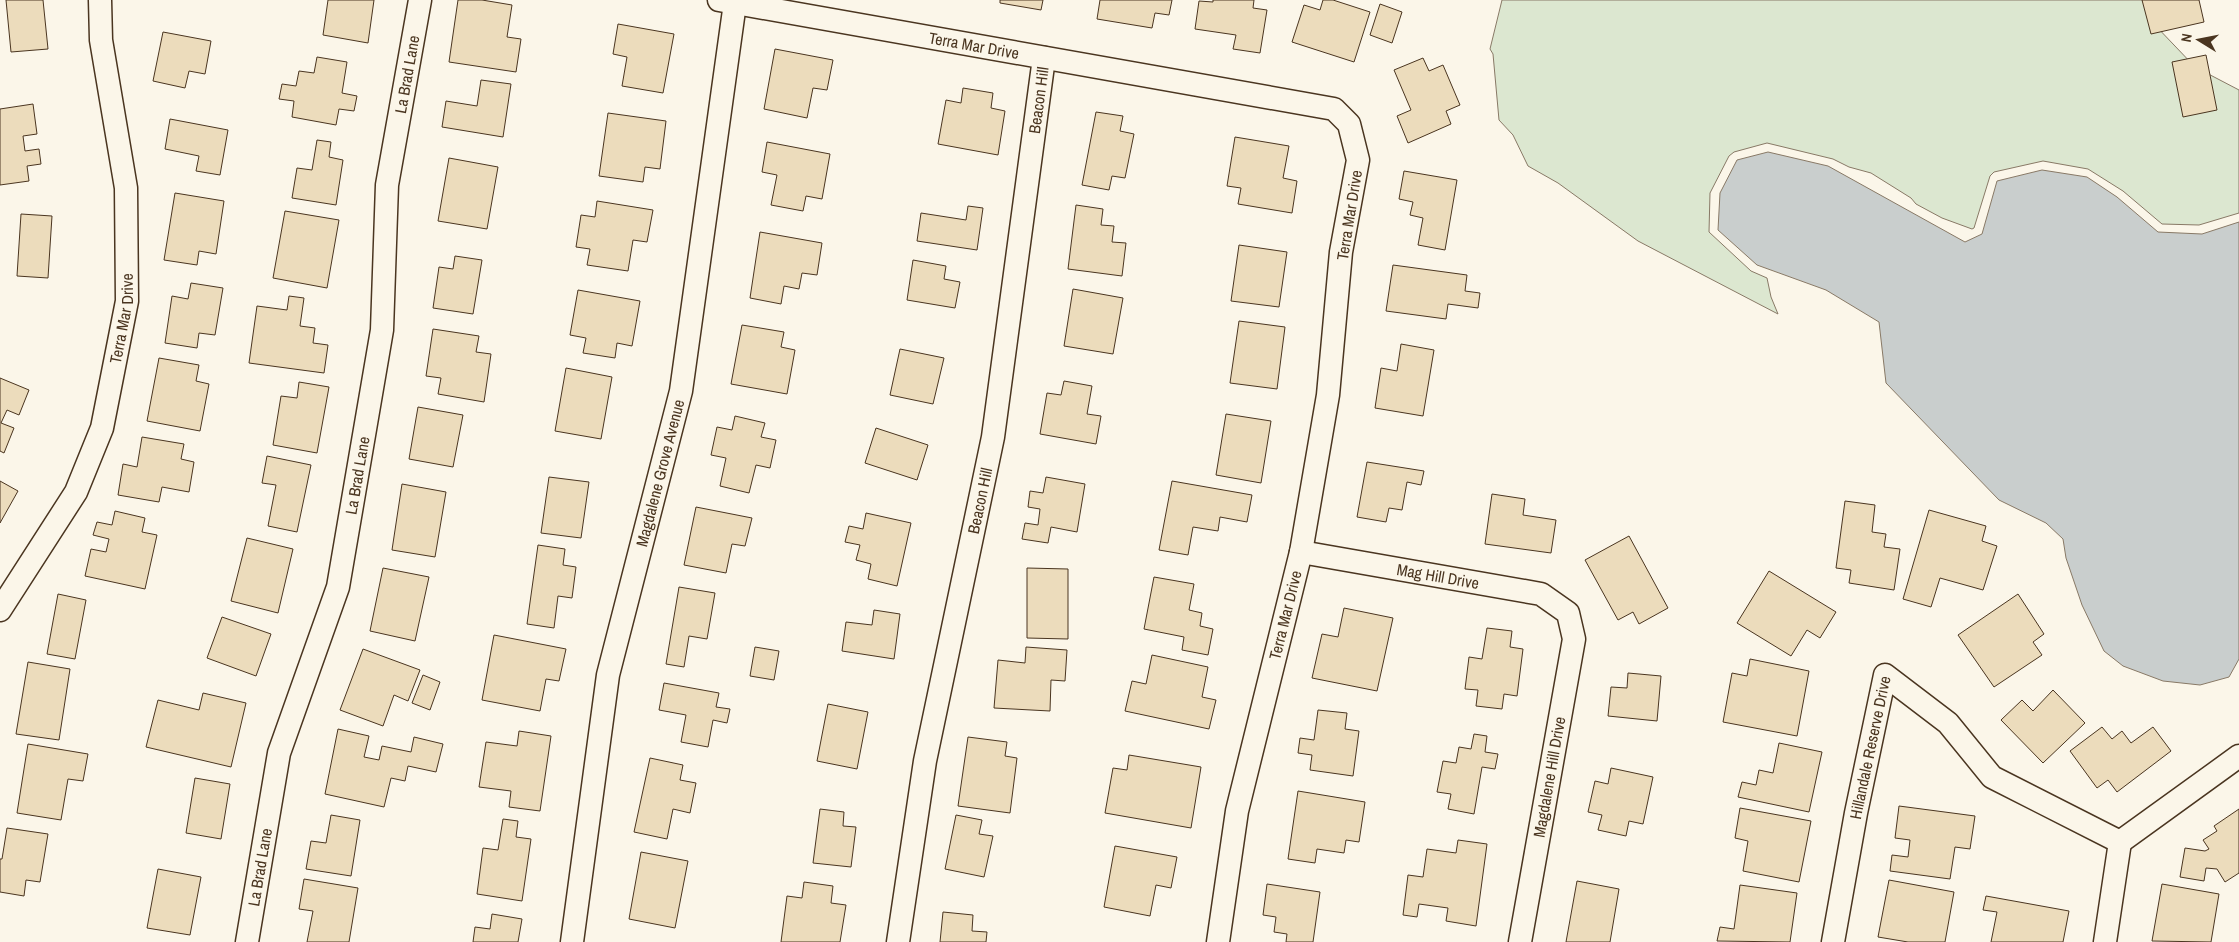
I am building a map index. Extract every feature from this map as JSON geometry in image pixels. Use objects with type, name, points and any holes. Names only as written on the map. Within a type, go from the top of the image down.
[{"type":"street","name":"Terra Mar Drive","points":[[0,610],[76,492],[102,428],[127,301],[126,188],[101,40],[100,0]]},
{"type":"street","name":"La Brad Lane","points":[[246,942],[279,753],[338,587],[382,330],[387,185],[420,0]]},
{"type":"street","name":"Terra Mar Drive","points":[[727,2],[1334,109],[1349,124],[1358,160],[1341,252],[1328,395],[1301,552],[1237,811],[1218,942]]},
{"type":"street","name":"Magdalene Grove Avenue","points":[[572,942],[608,675],[681,391],[727,2]]},
{"type":"street","name":"Beacon Hill","points":[[898,942],[925,761],[993,437],[1044,58]]},
{"type":"street","name":"Mag Hill Drive","points":[[1301,552],[1541,594],[1568,613]]},
{"type":"street","name":"Magdalene Hill Drive","points":[[1520,942],[1574,639],[1568,613]]},
{"type":"street","name":"Hillandale Reserve Drive","points":[[1832,942],[1856,813],[1885,676],[1948,723],[1992,777],[2120,842]]},
{"type":"street","points":[[2104,942],[2120,842],[2239,756]]},
{"type":"green space","points":[[1502,0],[2144,0],[2153,23],[2195,67],[2239,90],[2239,213],[2199,225],[2162,224],[2123,191],[2088,169],[2043,161],[1994,172],[1990,176],[1974,228],[1972,229],[1942,218],[1916,204],[1911,198],[1871,173],[1849,167],[1833,159],[1767,143],[1734,152],[1729,156],[1710,193],[1709,232],[1751,271],[1767,278],[1771,297],[1778,314],[1638,241],[1558,183],[1528,166],[1513,135],[1499,120],[1493,54],[1490,49]]},
{"type":"shaded area","points":[[1768,152],[1828,166],[1965,242],[1982,234],[1997,181],[2042,170],[2087,177],[2117,197],[2158,232],[2202,234],[2239,222],[2239,659],[2229,677],[2200,685],[2163,681],[2123,666],[2104,651],[2082,605],[2066,558],[2063,539],[2046,523],[1999,500],[1886,383],[1879,322],[1826,290],[1757,265],[1718,230],[1720,193],[1737,160]]},
{"type":"building","points":[[6,0],[43,0],[48,49],[11,52]]},
{"type":"building","points":[[328,0],[374,0],[368,43],[323,35]]},
{"type":"building","points":[[458,0],[482,0],[512,5],[507,37],[521,39],[516,72],[449,62]]},
{"type":"building","points":[[1000,0],[1043,0],[1041,10],[1000,3]]},
{"type":"building","points":[[1100,0],[1172,0],[1169,15],[1155,13],[1152,28],[1097,19]]},
{"type":"building","points":[[1213,0],[1254,0],[1253,8],[1267,10],[1260,53],[1233,49],[1236,35],[1195,29],[1199,1],[1213,2]]},
{"type":"building","points":[[1323,0],[1333,0],[1370,12],[1354,62],[1292,42],[1304,5],[1320,10]]},
{"type":"building","points":[[2142,0],[2199,0],[2204,22],[2151,34]]},
{"type":"building","points":[[1380,4],[1402,12],[1392,43],[1370,35]]},
{"type":"building","points":[[618,24],[674,34],[663,93],[622,86],[627,57],[613,54]]},
{"type":"building","points":[[163,32],[211,41],[205,74],[189,71],[185,88],[153,81]]},
{"type":"building","points":[[775,49],[833,60],[827,90],[813,88],[807,118],[764,109]]},
{"type":"building","points":[[2206,55],[2217,110],[2183,117],[2172,62]]},
{"type":"building","points":[[317,57],[347,62],[342,93],[357,96],[354,111],[339,109],[336,125],[292,117],[294,101],[279,99],[282,84],[296,86],[299,71],[314,73]]},
{"type":"building","points":[[1423,58],[1429,71],[1443,65],[1460,105],[1446,111],[1451,124],[1408,143],[1397,116],[1411,110],[1394,70]]},
{"type":"building","points":[[481,80],[511,84],[503,137],[442,127],[446,101],[477,106]]},
{"type":"building","points":[[963,88],[993,93],[991,108],[1005,111],[998,155],[938,144],[946,100],[961,103]]},
{"type":"building","points":[[33,104],[37,134],[23,136],[25,151],[39,149],[41,164],[27,166],[29,181],[0,185],[0,109]]},
{"type":"building","points":[[1096,112],[1123,116],[1120,131],[1134,134],[1125,178],[1112,176],[1109,190],[1082,185]]},
{"type":"building","points":[[608,113],[666,121],[660,169],[645,167],[643,182],[599,176]]},
{"type":"building","points":[[170,119],[228,130],[220,175],[196,171],[199,156],[165,149]]},
{"type":"building","points":[[1235,137],[1289,146],[1283,178],[1297,181],[1292,213],[1238,204],[1241,188],[1227,186]]},
{"type":"building","points":[[317,140],[331,142],[329,157],[343,160],[336,205],[292,198],[297,168],[312,170]]},
{"type":"building","points":[[767,142],[830,154],[822,199],[806,196],[803,211],[771,205],[777,175],[762,172]]},
{"type":"building","points":[[449,158],[498,167],[487,229],[438,221]]},
{"type":"building","points":[[1404,171],[1457,180],[1445,250],[1418,245],[1423,218],[1410,215],[1413,202],[1399,199]]},
{"type":"building","points":[[175,193],[224,201],[216,254],[199,251],[197,265],[164,260]]},
{"type":"building","points":[[597,201],[653,210],[647,242],[633,240],[628,271],[587,265],[590,249],[576,247],[581,215],[595,217]]},
{"type":"building","points":[[1076,205],[1103,209],[1101,225],[1114,226],[1112,242],[1126,243],[1122,276],[1068,269]]},
{"type":"building","points":[[968,206],[983,208],[977,250],[917,241],[921,213],[966,220]]},
{"type":"building","points":[[285,211],[339,220],[327,288],[273,278]]},
{"type":"building","points":[[21,214],[52,216],[48,278],[17,276]]},
{"type":"building","points":[[760,232],[822,243],[817,275],[802,273],[799,289],[784,286],[781,304],[750,298]]},
{"type":"building","points":[[1239,245],[1287,252],[1279,307],[1231,301]]},
{"type":"building","points":[[455,256],[482,260],[473,314],[433,308],[439,267],[453,269]]},
{"type":"building","points":[[913,260],[946,266],[944,279],[960,282],[955,308],[907,300]]},
{"type":"building","points":[[1393,265],[1467,275],[1465,291],[1480,293],[1478,308],[1448,304],[1446,319],[1386,311]]},
{"type":"building","points":[[191,283],[223,288],[215,335],[199,333],[197,348],[165,343],[172,296],[188,299]]},
{"type":"building","points":[[1073,289],[1123,298],[1113,354],[1064,346]]},
{"type":"building","points":[[578,290],[640,301],[632,346],[617,343],[615,358],[583,353],[586,338],[570,335]]},
{"type":"building","points":[[289,296],[304,298],[300,326],[315,328],[313,343],[328,345],[324,373],[249,363],[257,306],[287,310]]},
{"type":"building","points":[[1239,321],[1285,327],[1277,389],[1230,383]]},
{"type":"building","points":[[742,325],[784,332],[781,347],[795,350],[787,394],[731,384]]},
{"type":"building","points":[[433,329],[479,336],[476,352],[491,354],[484,402],[438,394],[441,378],[426,376]]},
{"type":"building","points":[[1401,344],[1434,350],[1423,416],[1375,408],[1381,368],[1397,371]]},
{"type":"building","points":[[900,349],[944,358],[933,404],[890,395]]},
{"type":"building","points":[[159,358],[199,365],[196,381],[209,384],[200,431],[147,421]]},
{"type":"building","points":[[566,368],[612,377],[601,439],[555,431]]},
{"type":"building","points":[[0,378],[29,390],[19,415],[7,410],[1,423],[14,428],[4,453],[0,451]]},
{"type":"building","points":[[1064,381],[1092,386],[1087,414],[1101,416],[1096,444],[1040,434],[1047,393],[1061,395]]},
{"type":"building","points":[[299,382],[329,387],[317,453],[273,445],[281,396],[297,398]]},
{"type":"building","points":[[418,407],[463,415],[453,467],[409,459]]},
{"type":"building","points":[[1226,414],[1271,421],[1261,483],[1216,475]]},
{"type":"building","points":[[735,416],[765,423],[761,437],[776,440],[770,468],[756,465],[749,493],[720,486],[726,458],[711,455],[717,427],[732,430]]},
{"type":"building","points":[[876,428],[928,445],[917,480],[865,463]]},
{"type":"building","points":[[142,437],[184,444],[181,459],[194,462],[189,492],[162,487],[159,502],[118,495],[123,464],[137,467]]},
{"type":"building","points":[[267,456],[311,465],[297,532],[268,526],[276,485],[262,483]]},
{"type":"building","points":[[1367,462],[1424,471],[1421,485],[1407,482],[1402,510],[1389,508],[1386,522],[1357,517]]},
{"type":"building","points":[[549,477],[589,482],[581,538],[541,533]]},
{"type":"building","points":[[1046,477],[1085,484],[1077,532],[1051,527],[1048,543],[1022,539],[1025,523],[1038,525],[1040,509],[1028,507],[1030,491],[1043,493]]},
{"type":"building","points":[[0,481],[18,491],[0,523]]},
{"type":"building","points":[[1172,481],[1252,495],[1247,522],[1220,517],[1218,531],[1193,527],[1188,555],[1159,550]]},
{"type":"building","points":[[402,484],[446,492],[435,557],[392,550]]},
{"type":"building","points":[[1492,494],[1525,499],[1523,515],[1556,520],[1551,553],[1485,544]]},
{"type":"building","points":[[1845,501],[1875,505],[1872,532],[1886,534],[1884,547],[1900,549],[1894,590],[1849,583],[1851,570],[1836,568]]},
{"type":"building","points":[[696,507],[752,518],[745,546],[732,544],[726,573],[684,565]]},
{"type":"building","points":[[1929,510],[1986,526],[1982,541],[1997,546],[1983,590],[1940,578],[1931,607],[1903,599]]},
{"type":"building","points":[[115,511],[145,518],[142,532],[157,535],[145,589],[85,576],[91,549],[106,552],[109,539],[93,535],[97,522],[112,525]]},
{"type":"building","points":[[866,513],[911,523],[897,586],[868,579],[871,564],[856,560],[860,545],[845,542],[849,526],[863,529]]},
{"type":"building","points":[[1629,536],[1668,608],[1639,624],[1633,612],[1618,620],[1585,560]]},
{"type":"building","points":[[247,538],[293,549],[278,613],[231,601]]},
{"type":"building","points":[[538,545],[565,549],[563,565],[576,567],[572,598],[558,596],[554,628],[527,624]]},
{"type":"building","points":[[383,568],[429,577],[415,641],[370,631]]},
{"type":"building","points":[[1027,568],[1068,569],[1068,639],[1027,638]]},
{"type":"building","points":[[1769,571],[1836,612],[1820,638],[1807,630],[1791,656],[1737,623]]},
{"type":"building","points":[[1154,577],[1194,584],[1189,610],[1202,613],[1200,626],[1213,629],[1208,655],[1182,650],[1184,637],[1144,629]]},
{"type":"building","points":[[679,587],[715,593],[707,639],[689,636],[684,667],[666,664]]},
{"type":"building","points":[[58,594],[86,600],[75,659],[47,654]]},
{"type":"building","points":[[2018,594],[2044,634],[2033,642],[2042,655],[1994,687],[1958,635]]},
{"type":"building","points":[[1344,608],[1393,618],[1377,691],[1312,678],[1322,634],[1338,637]]},
{"type":"building","points":[[874,610],[900,614],[894,659],[842,651],[846,622],[872,625]]},
{"type":"building","points":[[222,617],[271,634],[256,676],[207,658]]},
{"type":"building","points":[[1487,628],[1512,631],[1510,647],[1523,649],[1517,696],[1504,694],[1502,709],[1476,706],[1478,690],[1465,689],[1469,657],[1482,659]]},
{"type":"building","points":[[494,635],[566,649],[559,681],[546,679],[540,711],[482,700]]},
{"type":"building","points":[[755,647],[779,651],[774,680],[750,676]]},
{"type":"building","points":[[1026,647],[1067,650],[1065,681],[1051,680],[1050,711],[994,708],[998,660],[1025,663]]},
{"type":"building","points":[[363,649],[420,670],[408,701],[394,695],[383,726],[340,710]]},
{"type":"building","points":[[1152,655],[1208,667],[1202,697],[1216,700],[1209,729],[1125,711],[1132,681],[1146,684]]},
{"type":"building","points":[[1750,659],[1809,671],[1797,736],[1723,722],[1732,673],[1747,676]]},
{"type":"building","points":[[28,662],[70,669],[59,740],[16,734]]},
{"type":"building","points":[[1628,673],[1661,676],[1657,721],[1608,716],[1611,687],[1627,688]]},
{"type":"building","points":[[423,675],[440,682],[430,710],[412,703]]},
{"type":"building","points":[[664,683],[719,693],[716,707],[730,709],[727,723],[713,720],[708,747],[681,742],[686,715],[659,710]]},
{"type":"building","points":[[2053,690],[2085,723],[2043,763],[2001,720],[2022,700],[2033,711]]},
{"type":"building","points":[[203,693],[246,703],[231,767],[146,747],[158,700],[199,710]]},
{"type":"building","points":[[828,704],[868,712],[857,769],[817,761]]},
{"type":"building","points":[[1318,710],[1347,713],[1345,729],[1359,731],[1353,776],[1310,770],[1312,755],[1298,753],[1300,738],[1314,740]]},
{"type":"building","points":[[2102,727],[2112,739],[2122,731],[2131,743],[2153,727],[2171,751],[2117,792],[2108,780],[2097,788],[2070,751]]},
{"type":"building","points":[[338,729],[369,736],[364,757],[379,760],[382,746],[411,752],[414,737],[443,744],[436,772],[408,766],[405,781],[391,778],[384,807],[325,794]]},
{"type":"building","points":[[519,731],[551,736],[540,811],[509,807],[511,791],[479,787],[486,742],[517,746]]},
{"type":"building","points":[[1474,734],[1487,736],[1485,752],[1498,754],[1495,769],[1482,767],[1474,814],[1448,809],[1451,794],[1437,792],[1443,761],[1456,763],[1459,747],[1471,749]]},
{"type":"building","points":[[968,737],[1007,742],[1005,756],[1017,758],[1010,813],[958,806]]},
{"type":"building","points":[[1779,743],[1822,752],[1809,812],[1738,797],[1742,782],[1756,785],[1759,770],[1773,773]]},
{"type":"building","points":[[28,744],[88,754],[83,781],[68,779],[61,820],[17,813]]},
{"type":"building","points":[[1129,755],[1201,767],[1191,828],[1105,813],[1113,768],[1127,770]]},
{"type":"building","points":[[650,758],[683,765],[680,780],[696,783],[690,813],[673,809],[667,839],[634,832]]},
{"type":"building","points":[[1611,768],[1653,777],[1643,824],[1629,821],[1626,836],[1598,830],[1602,815],[1588,812],[1595,781],[1608,784]]},
{"type":"building","points":[[195,778],[230,784],[221,839],[186,833]]},
{"type":"building","points":[[1298,791],[1365,802],[1359,842],[1346,840],[1344,853],[1317,849],[1315,863],[1288,859]]},
{"type":"building","points":[[1899,806],[1975,816],[1970,849],[1955,847],[1950,879],[1890,871],[1892,855],[1908,857],[1910,840],[1895,838]]},
{"type":"building","points":[[1740,808],[1811,821],[1799,882],[1743,871],[1748,841],[1735,838]]},
{"type":"building","points":[[820,809],[844,812],[843,826],[856,827],[851,867],[813,863]]},
{"type":"building","points":[[2239,809],[2239,873],[2225,882],[2217,869],[2206,868],[2204,881],[2180,877],[2185,848],[2205,851],[2209,849],[2203,840],[2217,831],[2214,826]]},
{"type":"building","points":[[331,815],[360,820],[351,876],[306,869],[311,841],[326,843]]},
{"type":"building","points":[[956,815],[982,820],[979,834],[993,836],[984,877],[945,869]]},
{"type":"building","points":[[503,819],[518,821],[516,837],[531,839],[522,901],[477,894],[483,848],[498,850]]},
{"type":"building","points":[[7,828],[48,834],[40,882],[26,880],[24,896],[0,892],[0,859],[2,859]]},
{"type":"building","points":[[1458,840],[1487,844],[1476,926],[1446,921],[1448,908],[1419,904],[1417,917],[1403,915],[1408,875],[1423,877],[1427,849],[1456,853]]},
{"type":"building","points":[[1115,846],[1177,857],[1171,888],[1156,885],[1150,916],[1104,907]]},
{"type":"building","points":[[641,852],[688,861],[675,928],[629,919]]},
{"type":"building","points":[[158,869],[201,877],[190,935],[147,928]]},
{"type":"building","points":[[304,879],[358,888],[349,942],[307,942],[313,911],[299,909]]},
{"type":"building","points":[[1889,880],[1954,892],[1945,942],[1908,942],[1878,937]]},
{"type":"building","points":[[1577,881],[1619,889],[1610,942],[1566,942]]},
{"type":"building","points":[[804,882],[833,886],[831,903],[846,905],[840,942],[781,942],[787,896],[802,898]]},
{"type":"building","points":[[1267,884],[1320,892],[1313,942],[1286,942],[1287,934],[1274,932],[1276,917],[1263,915]]},
{"type":"building","points":[[2162,884],[2219,894],[2211,942],[2152,941]]},
{"type":"building","points":[[1740,885],[1797,893],[1790,942],[1717,941],[1720,927],[1734,929]]},
{"type":"building","points":[[1986,896],[2069,911],[2063,942],[1991,942],[1997,912],[1983,910]]},
{"type":"building","points":[[943,912],[973,915],[972,931],[987,932],[986,942],[940,942]]},
{"type":"building","points":[[492,914],[522,919],[518,942],[473,942],[475,927],[490,929]]}]
